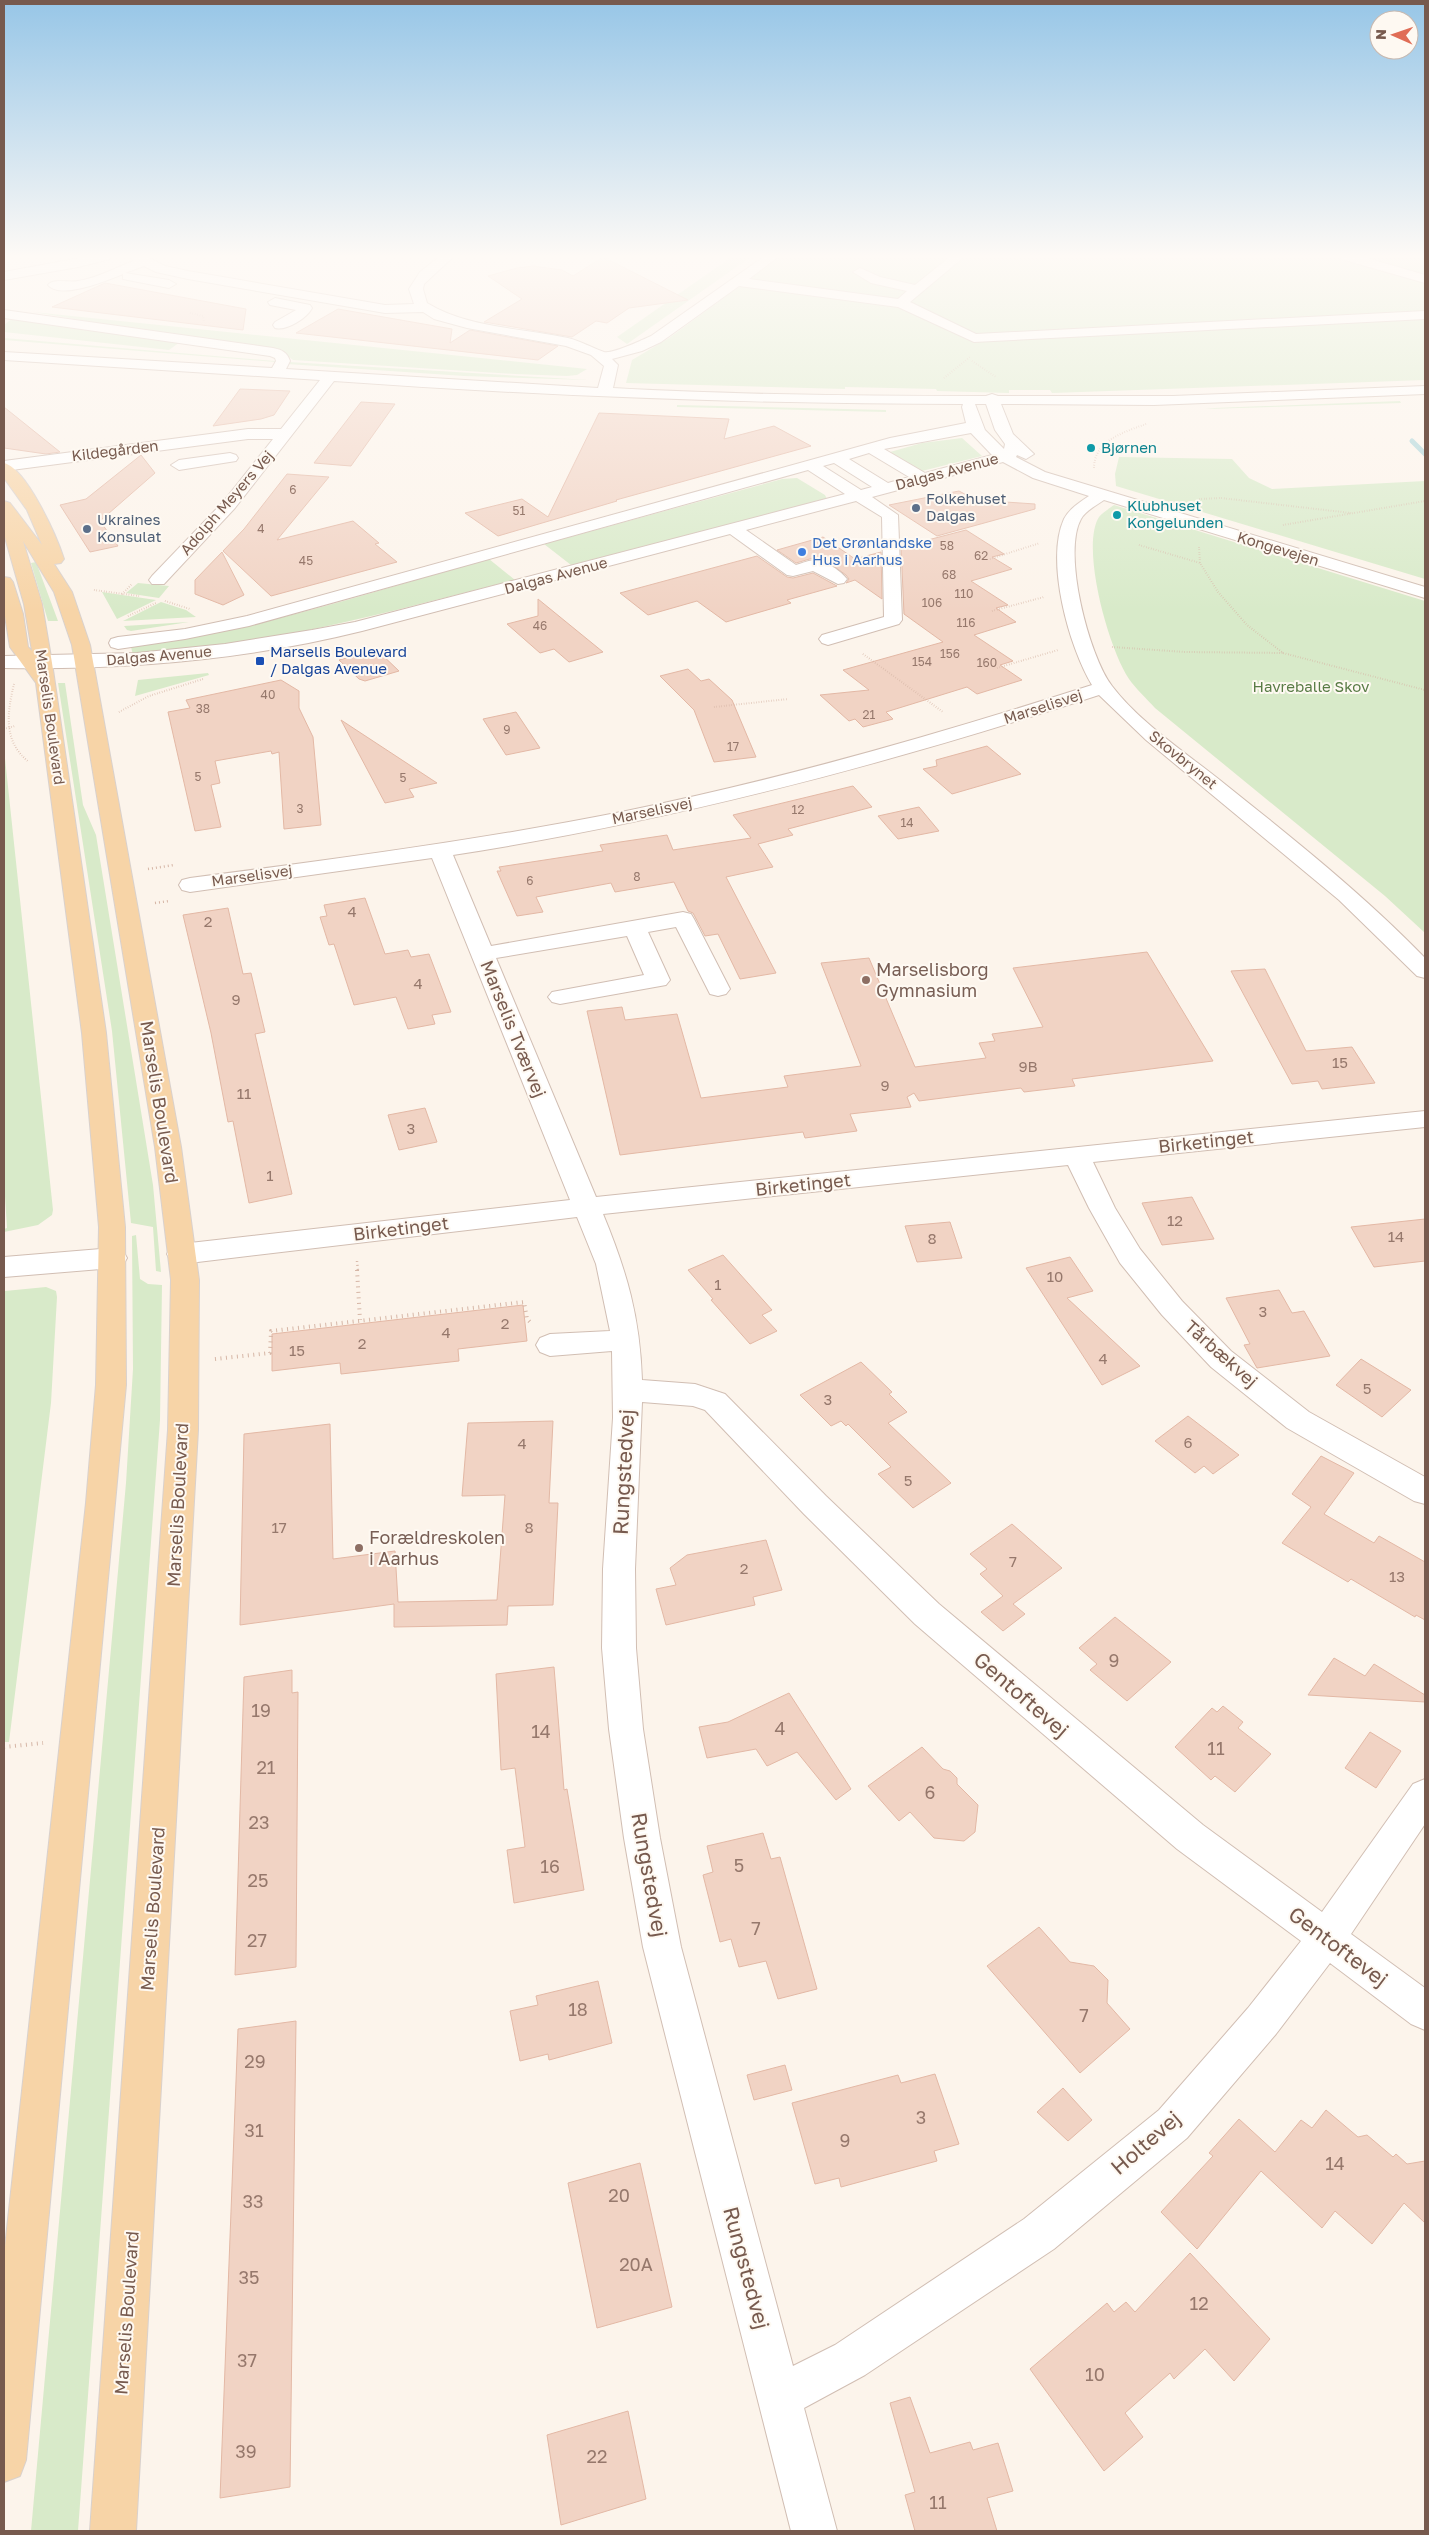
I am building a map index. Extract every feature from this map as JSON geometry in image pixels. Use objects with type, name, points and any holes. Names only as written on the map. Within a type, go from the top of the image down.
[{"type":"main road","points":[[4,467],[30,499],[48,534],[64,592]]},
{"type":"main road","name":"Marselis Boulevard","points":[[4,507],[30,539],[64,592],[82,654],[168,1147],[185,1280],[184,1430],[113,2531]]},
{"type":"main road","name":"Marselis Boulevard","points":[[4,507],[33,604],[94,1033],[113,1258],[110,1404],[4,2460]]},
{"type":"main road","points":[[4,582],[11,647],[40,663]]},
{"type":"main road","points":[[4,2353],[21,2283]]},
{"type":"street","points":[[294,374],[604,394],[968,402],[1035,407],[1425,390]]},
{"type":"street","points":[[604,394],[611,374]]},
{"type":"street","name":"Adolph Meyers Vej","points":[[158,580],[229,505],[330,377]]},
{"type":"street","points":[[968,402],[973,426]]},
{"type":"street","points":[[993,403],[1008,451]]},
{"type":"street","name":"Dalgas Avenue","points":[[82,654],[248,621],[863,450],[929,434],[964,430],[973,426]]},
{"type":"street","name":"Kongevejen","points":[[973,426],[982,438],[1008,451],[1043,464],[1102,494],[1425,593]]},
{"type":"street","name":"Kildegården","points":[[4,467],[248,434],[286,434]]},
{"type":"street","points":[[198,440],[206,461]]},
{"type":"street","points":[[863,450],[924,479]]},
{"type":"street","points":[[863,450],[905,483]]},
{"type":"street","name":"Dalgas Avenue","points":[[82,654],[194,654],[316,636],[851,499],[924,479],[1008,451]]},
{"type":"street","points":[[179,465],[230,458]]},
{"type":"street","points":[[837,458],[887,489]]},
{"type":"street","points":[[802,468],[851,499],[890,516],[893,620],[833,637]]},
{"type":"street","name":"Skovbrynet","points":[[1102,494],[1073,518],[1066,558],[1069,591],[1085,645],[1103,688],[1146,730],[1332,882],[1391,934],[1425,971]]},
{"type":"street","points":[[734,530],[793,571],[815,565],[838,579]]},
{"type":"street","points":[[4,662],[40,663],[82,654]]},
{"type":"street","name":"Marselisvej","points":[[190,885],[440,850],[610,821],[746,791],[1012,718],[1103,688]]},
{"type":"street","name":"Marselis Tværvej","points":[[440,850],[586,1207]]},
{"type":"street","points":[[482,954],[683,919],[718,989]]},
{"type":"street","points":[[560,997],[658,980],[634,928]]},
{"type":"street","name":"Birketinget","points":[[181,1254],[586,1207],[1425,1119]]},
{"type":"street","name":"Tårbækvej","points":[[1077,1156],[1102,1208],[1130,1256],[1172,1308],[1221,1359],[1298,1420],[1425,1492]]},
{"type":"street","name":"Rungstedvej","points":[[586,1207],[610,1264],[622,1314],[625,1340],[627,1390],[619,1569],[619,1648],[626,1729],[642,1838],[662,1947],[814,2531]]},
{"type":"street","points":[[4,1267],[113,1258]]},
{"type":"street","points":[[550,1344],[625,1340]]},
{"type":"street","name":"Gentoftevej","points":[[627,1390],[695,1395],[715,1402],[815,1505],[927,1614],[1190,1836],[1425,2012]]},
{"type":"street","name":"Holtevej","points":[[779,2397],[850,2360],[1039,2234],[1173,2124],[1262,2021],[1326,1938],[1425,1795]]},
{"type":"path","points":[[939,382],[949,374]]},
{"type":"path","points":[[1102,494],[1096,482],[1093,462],[1097,452],[1108,441],[1153,422]]},
{"type":"path","points":[[1144,506],[1172,500],[1221,498],[1351,513]]},
{"type":"path","points":[[1228,534],[1425,501]]},
{"type":"path","points":[[1197,524],[1200,563],[1218,592],[1247,625],[1283,653]]},
{"type":"path","points":[[990,559],[1037,544],[1068,539]]},
{"type":"path","points":[[1139,545],[1200,563]]},
{"type":"path","points":[[992,611],[1069,591]]},
{"type":"path","points":[[123,619],[163,600]]},
{"type":"path","points":[[833,637],[943,712],[934,715]]},
{"type":"path","points":[[997,668],[1053,651],[1085,645],[1185,652],[1283,653],[1425,690]]},
{"type":"path","points":[[96,728],[136,700],[152,693],[210,677]]},
{"type":"path","points":[[714,707],[788,699]]},
{"type":"path","points":[[4,729],[14,726]]},
{"type":"path","points":[[120,873],[176,865]]},
{"type":"path","points":[[125,908],[193,897],[190,885]]},
{"type":"path","points":[[356,1234],[360,1320]]},
{"type":"path","points":[[185,1363],[270,1353],[271,1331],[524,1302],[527,1318],[550,1344]]},
{"type":"green space","points":[[439,374],[494,374],[589,380]]},
{"type":"green space","points":[[523,374],[578,374],[567,376]]},
{"type":"green space","points":[[628,374],[1425,374],[1425,380],[1052,393],[1050,390],[1009,390],[1009,393],[937,391],[936,389],[845,387],[845,389],[626,383]]},
{"type":"green space","points":[[1400,401],[1401,403],[1205,409],[1215,408]]},
{"type":"green space","points":[[677,405],[886,410],[886,412],[677,407]]},
{"type":"green space","points":[[962,438],[982,456],[922,471],[890,452],[922,443]]},
{"type":"green space","points":[[1119,457],[1232,459],[1249,478],[1272,489],[1425,481],[1425,579],[1116,486],[1115,474]]},
{"type":"green space","points":[[797,478],[825,495],[827,499],[571,565],[544,544],[782,479]]},
{"type":"green space","name":"Havreballe Skov","points":[[1114,505],[1425,601],[1425,933],[1385,896],[1155,708],[1129,679],[1113,646],[1106,623],[1099,598],[1093,551],[1094,531],[1099,517]]},
{"type":"green space","points":[[489,559],[515,580],[371,616],[284,635],[228,644],[133,655],[131,647],[222,632],[312,610]]},
{"type":"green space","points":[[36,562],[58,621],[48,621],[31,563]]},
{"type":"green space","points":[[138,583],[169,586],[159,598],[126,593]]},
{"type":"green space","points":[[102,592],[156,600],[117,619]]},
{"type":"green space","points":[[161,602],[186,610],[196,617],[123,621]]},
{"type":"green space","points":[[189,622],[131,631],[127,630],[124,626]]},
{"type":"green space","points":[[208,673],[209,675],[135,696],[138,680]]},
{"type":"green space","points":[[58,683],[65,683],[83,805],[96,835],[153,1185],[161,1272],[156,1271],[153,1227],[131,1223],[112,1031]]},
{"type":"green space","points":[[4,749],[53,1210],[52,1215],[38,1225],[4,1232],[4,1229],[7,1228],[4,1181]]},
{"type":"green space","points":[[136,1235],[140,1279],[148,1284],[162,1285],[160,1420],[78,2531],[31,2531],[126,1483],[133,1369],[132,1236]]},
{"type":"green space","points":[[46,1287],[56,1291],[57,1297],[51,1403],[9,1742],[4,1742],[5,1291]]},
{"type":"building","points":[[240,389],[290,391],[274,415],[261,419],[213,426]]},
{"type":"building","points":[[361,402],[395,404],[351,466],[314,463]]},
{"type":"building","points":[[4,407],[60,452],[46,454],[4,448]]},
{"type":"building","points":[[599,413],[729,419],[724,439],[774,426],[811,446],[616,500],[498,536],[465,513],[522,499],[548,517]]},
{"type":"building","points":[[141,455],[155,473],[100,521],[118,546],[90,552],[60,505],[86,499]]},
{"type":"building","points":[[287,474],[329,477],[277,540],[353,521],[379,543],[375,544],[397,562],[271,596],[223,551],[244,529]]},
{"type":"building","points":[[959,491],[976,500],[1035,504],[1035,509],[937,536],[889,505]]},
{"type":"building","points":[[966,530],[1004,554],[992,557],[1012,569],[971,581],[1008,605],[996,608],[1016,622],[974,635],[1013,661],[1000,665],[1022,680],[977,694],[967,687],[886,712],[893,719],[863,727],[855,719],[849,721],[820,695],[869,690],[843,670],[943,642],[904,614],[901,547]]},
{"type":"building","points":[[823,537],[855,559],[881,552],[882,599],[855,580],[846,583],[849,579],[846,575],[825,560],[813,558],[796,563],[777,550]]},
{"type":"building","points":[[222,552],[244,595],[223,605],[195,594],[195,580]]},
{"type":"building","points":[[757,556],[787,577],[793,578],[813,573],[837,586],[787,600],[791,603],[726,622],[697,601],[648,615],[620,593]]},
{"type":"building","points":[[538,599],[603,652],[569,662],[554,649],[540,653],[507,624],[538,616]]},
{"type":"building","points":[[377,650],[399,671],[365,681],[359,679],[339,660]]},
{"type":"building","points":[[688,669],[701,681],[709,679],[732,700],[756,757],[714,762],[694,710],[660,676]]},
{"type":"building","points":[[281,680],[299,691],[299,708],[313,737],[321,825],[284,829],[279,752],[272,754],[271,751],[215,761],[220,783],[211,785],[221,827],[195,831],[168,712],[190,708],[186,700]]},
{"type":"building","points":[[516,712],[540,748],[506,755],[483,719]]},
{"type":"building","points":[[341,720],[437,783],[409,789],[414,797],[385,803]]},
{"type":"building","points":[[987,746],[1021,774],[952,794],[923,769],[937,766],[936,760]]},
{"type":"building","points":[[853,786],[872,807],[788,829],[793,835],[758,844],[773,867],[726,877],[776,973],[740,979],[718,934],[705,936],[693,913],[688,911],[674,882],[615,892],[611,883],[536,897],[543,912],[517,916],[497,871],[501,871],[499,867],[603,851],[600,845],[667,835],[673,850],[751,838],[733,815]]},
{"type":"building","points":[[919,807],[939,831],[898,839],[878,816]]},
{"type":"building","points":[[365,898],[385,954],[408,950],[411,957],[429,954],[451,1012],[432,1015],[435,1024],[408,1029],[396,997],[354,1005],[334,944],[329,945],[320,917],[327,916],[324,905]]},
{"type":"building","points":[[228,908],[243,974],[251,973],[265,1032],[255,1034],[292,1194],[249,1203],[233,1121],[228,1122],[211,1033],[183,915]]},
{"type":"building","points":[[1147,952],[1213,1061],[1072,1079],[1075,1086],[1024,1092],[1021,1088],[919,1101],[914,1093],[907,1097],[911,1107],[850,1114],[857,1131],[805,1138],[803,1132],[620,1155],[587,1011],[622,1007],[625,1020],[677,1014],[701,1098],[788,1087],[784,1076],[861,1066],[821,963],[869,958],[915,1067],[986,1058],[979,1043],[995,1041],[992,1034],[1043,1027],[1013,968]]},
{"type":"building","points":[[1265,969],[1306,1051],[1352,1047],[1375,1083],[1322,1089],[1318,1081],[1292,1084],[1231,971]]},
{"type":"building","points":[[425,1108],[437,1142],[399,1150],[388,1115]]},
{"type":"building","points":[[1192,1197],[1214,1239],[1162,1245],[1142,1203]]},
{"type":"building","points":[[1425,1219],[1425,1261],[1374,1267],[1351,1227]]},
{"type":"building","points":[[950,1222],[962,1258],[917,1262],[905,1226]]},
{"type":"building","points":[[723,1255],[772,1310],[762,1315],[777,1331],[750,1344],[711,1300],[713,1299],[688,1270]]},
{"type":"building","points":[[1070,1257],[1093,1291],[1067,1298],[1140,1366],[1102,1385],[1026,1268]]},
{"type":"building","points":[[1279,1290],[1292,1313],[1304,1311],[1330,1356],[1257,1368],[1244,1345],[1250,1344],[1226,1298]]},
{"type":"building","points":[[523,1305],[527,1341],[458,1349],[459,1361],[341,1374],[340,1363],[272,1371],[272,1334]]},
{"type":"building","points":[[1361,1359],[1411,1390],[1382,1417],[1336,1385]]},
{"type":"building","points":[[861,1362],[892,1392],[889,1394],[907,1412],[888,1423],[951,1483],[913,1508],[878,1474],[891,1467],[848,1424],[846,1426],[841,1421],[831,1426],[800,1395]]},
{"type":"building","points":[[1188,1416],[1239,1455],[1213,1474],[1204,1466],[1195,1473],[1155,1441]]},
{"type":"building","points":[[553,1421],[549,1503],[558,1503],[553,1605],[508,1606],[507,1625],[394,1627],[394,1604],[240,1625],[244,1434],[330,1424],[333,1559],[395,1551],[398,1602],[497,1600],[505,1495],[462,1496],[468,1423]]},
{"type":"building","points":[[1321,1456],[1354,1473],[1324,1514],[1374,1543],[1379,1536],[1425,1562],[1425,1620],[1416,1615],[1415,1617],[1351,1579],[1348,1582],[1282,1543],[1311,1507],[1292,1494]]},
{"type":"building","points":[[1012,1524],[1062,1568],[1013,1604],[1025,1614],[1003,1631],[981,1612],[1003,1596],[980,1574],[987,1569],[970,1554]]},
{"type":"building","points":[[766,1540],[782,1590],[753,1597],[755,1605],[666,1625],[656,1589],[676,1585],[670,1568],[687,1555]]},
{"type":"building","points":[[1115,1617],[1171,1662],[1127,1701],[1090,1670],[1097,1664],[1079,1648]]},
{"type":"building","points":[[1334,1658],[1365,1676],[1374,1664],[1425,1695],[1425,1702],[1308,1695]]},
{"type":"building","points":[[554,1667],[564,1790],[567,1789],[584,1890],[514,1903],[507,1850],[525,1847],[515,1768],[501,1770],[496,1674]]},
{"type":"building","points":[[292,1670],[292,1693],[298,1692],[296,1967],[235,1975],[244,1677]]},
{"type":"building","points":[[789,1693],[851,1789],[836,1800],[797,1752],[767,1766],[756,1749],[707,1758],[699,1727],[728,1722]]},
{"type":"building","points":[[1223,1706],[1243,1722],[1238,1728],[1271,1754],[1235,1792],[1215,1776],[1211,1780],[1175,1747],[1212,1708],[1217,1712]]},
{"type":"building","points":[[1370,1732],[1401,1751],[1376,1788],[1345,1768]]},
{"type":"building","points":[[922,1747],[943,1769],[950,1771],[957,1778],[957,1784],[978,1805],[975,1832],[964,1841],[934,1838],[910,1812],[899,1821],[868,1786]]},
{"type":"building","points":[[763,1833],[771,1859],[780,1857],[817,1989],[778,1999],[766,1961],[739,1967],[731,1939],[720,1942],[703,1875],[713,1872],[707,1846]]},
{"type":"building","points":[[1039,1927],[1070,1962],[1094,1966],[1108,1980],[1107,2003],[1130,2029],[1080,2073],[987,1966]]},
{"type":"building","points":[[598,1981],[612,2043],[549,2060],[548,2054],[520,2061],[510,2011],[538,2005],[536,1996]]},
{"type":"building","points":[[296,2021],[290,2487],[220,2498],[238,2029]]},
{"type":"building","points":[[785,2065],[792,2090],[754,2100],[747,2075]]},
{"type":"building","points":[[935,2074],[959,2144],[934,2151],[937,2161],[841,2187],[839,2178],[815,2184],[792,2103],[898,2075],[901,2083]]},
{"type":"building","points":[[1063,2088],[1092,2120],[1068,2141],[1037,2112]]},
{"type":"building","points":[[1326,2110],[1358,2137],[1367,2135],[1393,2157],[1396,2154],[1407,2164],[1425,2161],[1425,2223],[1404,2203],[1372,2244],[1335,2211],[1322,2228],[1261,2171],[1197,2249],[1161,2212],[1213,2156],[1209,2153],[1239,2119],[1275,2152],[1301,2120],[1312,2128]]},
{"type":"building","points":[[640,2163],[672,2307],[597,2328],[568,2183]]},
{"type":"building","points":[[1190,2253],[1270,2339],[1234,2381],[1205,2349],[1174,2379],[1170,2373],[1125,2413],[1143,2437],[1104,2471],[1030,2369],[1107,2303],[1114,2312],[1126,2302],[1135,2312]]},
{"type":"building","points":[[910,2397],[930,2453],[970,2442],[973,2450],[998,2443],[1013,2491],[987,2498],[997,2531],[915,2531],[905,2495],[915,2492],[890,2403]]},
{"type":"building","points":[[628,2411],[646,2499],[561,2525],[547,2435]]},
{"type":"waterway","points":[[1412,441],[1425,454]]},
{"type":"place","name":"Bjørnen","points":[[1091,448]]},
{"type":"place","name":"Folkehuset Dalgas","points":[[916,508]]},
{"type":"place","name":"Klubhuset Kongelunden","points":[[1117,515]]},
{"type":"place","name":"Ukraines Konsulat","points":[[87,529]]},
{"type":"place","name":"Det Grønlandske Hus i Aarhus","points":[[802,552]]},
{"type":"place","name":"Marselis Boulevard / Dalgas Avenue","points":[[260,661]]},
{"type":"place","name":"Marselisborg Gymnasium","points":[[866,980]]},
{"type":"place","name":"Forældreskolen i Aarhus","points":[[359,1548]]}]
